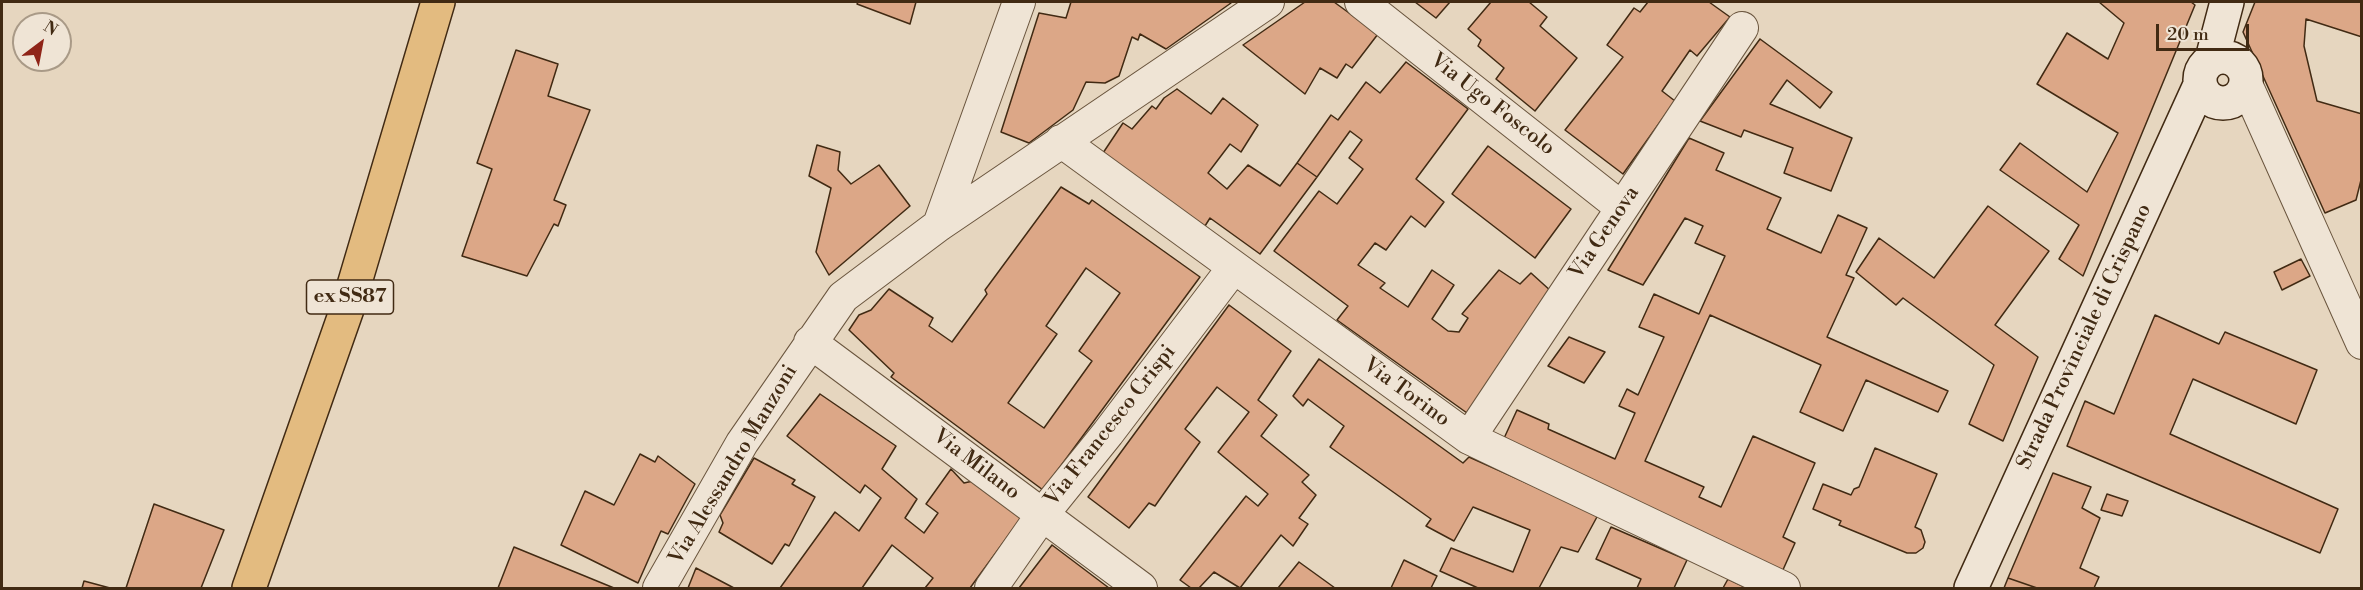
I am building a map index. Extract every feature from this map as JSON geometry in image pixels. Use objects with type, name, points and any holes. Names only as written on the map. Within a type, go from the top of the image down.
[{"type":"highway","name":"ex SS87","points":[[249,588],[347,309],[438,2]]},
{"type":"street","points":[[939,225],[1019,2]]},
{"type":"street","name":"Via Alessandro Manzoni","points":[[659,588],[742,443],[843,297],[939,225],[1268,2]]},
{"type":"street","name":"Via Ugo Foscolo","points":[[1362,2],[1622,208]]},
{"type":"street","name":"Strada Provinciale di Crispano","points":[[1971,588],[2206,72],[2228,2]]},
{"type":"street","name":"Via Genova","points":[[1469,438],[1742,28]]},
{"type":"street","points":[[2206,72],[2205,95],[2213,101],[2224,103],[2233,101],[2242,94],[2246,84]]},
{"type":"street","points":[[2246,84],[2361,344]]},
{"type":"street","name":"Via Torino","points":[[1061,141],[1469,438],[1784,588]]},
{"type":"street","name":"Via Francesco Crispi","points":[[992,588],[1042,515],[1108,433],[1234,267]]},
{"type":"street","name":"Via Milano","points":[[810,342],[1141,588]]},
{"type":"building","points":[[858,2],[916,2],[910,24],[857,4]]},
{"type":"building","points":[[1071,2],[1231,3],[1166,49],[1140,34],[1138,40],[1132,37],[1119,76],[1105,83],[1086,82],[1073,110],[1029,143],[1001,132],[1039,13],[1066,18]]},
{"type":"building","points":[[1305,2],[1334,2],[1378,34],[1352,68],[1346,64],[1337,78],[1320,68],[1305,94],[1243,45]]},
{"type":"building","points":[[1415,2],[1450,2],[1436,18]]},
{"type":"building","points":[[1491,2],[1529,2],[1547,17],[1540,26],[1577,58],[1535,111],[1496,79],[1504,68],[1478,46],[1481,40],[1468,29]]},
{"type":"building","points":[[1648,2],[1709,2],[1730,17],[1697,56],[1690,50],[1662,91],[1675,101],[1623,174],[1565,130],[1623,57],[1607,45],[1634,8],[1640,12]]},
{"type":"building","points":[[2099,2],[2191,2],[2195,5],[2083,276],[2059,259],[2079,225],[2000,170],[2020,143],[2087,192],[2118,133],[2037,84],[2067,33],[2108,59],[2124,23]]},
{"type":"building","points":[[2255,2],[2362,2],[2362,37],[2306,19],[2304,46],[2317,101],[2362,114],[2362,176],[2356,200],[2325,213],[2243,32]]},
{"type":"building","points":[[1760,39],[1832,92],[1820,108],[1787,80],[1770,104],[1852,138],[1831,191],[1784,173],[1793,148],[1744,130],[1741,137],[1700,121]]},
{"type":"building","points":[[516,50],[558,64],[548,96],[590,110],[554,200],[566,205],[558,226],[554,224],[527,276],[462,256],[492,169],[477,163]]},
{"type":"building","points":[[1406,62],[1468,109],[1416,179],[1444,202],[1425,227],[1411,216],[1386,250],[1375,243],[1358,265],[1385,283],[1380,288],[1408,307],[1432,270],[1454,285],[1432,319],[1448,331],[1459,332],[1468,318],[1462,314],[1499,270],[1520,284],[1531,273],[1552,292],[1467,413],[1337,320],[1348,306],[1274,251],[1319,191],[1337,204],[1363,169],[1349,158],[1362,140],[1350,131],[1317,177],[1297,163],[1331,115],[1338,120],[1366,82],[1380,93]]},
{"type":"building","points":[[1177,89],[1211,114],[1223,98],[1258,125],[1241,152],[1230,144],[1208,173],[1227,189],[1248,165],[1280,186],[1297,163],[1317,177],[1260,254],[1210,218],[1205,226],[1101,156],[1123,123],[1132,129],[1152,106],[1156,109],[1164,98]]},
{"type":"building","points":[[1689,138],[1724,153],[1716,170],[1781,198],[1767,229],[1821,253],[1838,215],[1867,228],[1846,275],[1854,278],[1827,337],[1948,391],[1938,412],[1866,380],[1843,431],[1800,412],[1821,365],[1710,315],[1645,461],[1704,487],[1699,497],[1721,507],[1753,436],[1815,463],[1783,537],[1795,543],[1782,572],[1500,447],[1517,410],[1549,424],[1548,429],[1615,459],[1635,413],[1619,406],[1627,389],[1638,395],[1664,337],[1639,327],[1654,294],[1699,314],[1725,256],[1695,243],[1703,226],[1685,218],[1643,285],[1608,270]]},
{"type":"building","points":[[817,145],[840,152],[838,170],[851,184],[879,165],[910,206],[829,275],[816,252],[831,188],[809,176]]},
{"type":"building","points":[[1488,146],[1571,209],[1535,258],[1452,194]]},
{"type":"building","points":[[1061,187],[1089,204],[1092,200],[1200,277],[1043,490],[891,377],[894,373],[849,330],[859,315],[871,310],[889,289],[933,318],[929,326],[952,342],[987,294],[985,290]],"holes":[[[1086,268],[1120,293],[1079,351],[1092,361],[1044,428],[1008,403],[1057,334],[1046,326]]]},
{"type":"building","points":[[1988,206],[2049,251],[1995,325],[2038,357],[2003,441],[1969,424],[1994,365],[1903,298],[1896,305],[1856,272],[1879,238],[1934,278]]},
{"type":"building","points":[[2301,259],[2310,276],[2282,290],[2274,272]]},
{"type":"building","points":[[1229,305],[1291,351],[1258,400],[1277,415],[1261,436],[1309,475],[1302,482],[1316,495],[1299,518],[1308,524],[1293,546],[1281,535],[1240,588],[1214,572],[1199,588],[1191,588],[1180,580],[1246,496],[1258,506],[1268,494],[1218,452],[1249,412],[1217,387],[1185,429],[1200,442],[1155,506],[1149,503],[1129,528],[1088,497]]},
{"type":"building","points":[[2155,315],[2219,344],[2225,332],[2317,370],[2296,424],[2193,379],[2170,434],[2338,509],[2320,553],[2067,446],[2085,401],[2114,414]]},
{"type":"building","points":[[1569,337],[1605,352],[1584,383],[1548,366]]},
{"type":"building","points":[[1319,359],[1463,463],[1469,457],[1598,515],[1578,552],[1561,547],[1539,588],[1478,588],[1440,571],[1451,548],[1513,572],[1530,530],[1473,507],[1454,541],[1426,526],[1431,519],[1330,447],[1344,426],[1308,399],[1303,406],[1293,396]]},
{"type":"building","points":[[820,394],[896,446],[882,469],[917,499],[905,518],[924,533],[938,513],[926,504],[951,469],[964,483],[973,481],[1022,517],[970,588],[925,588],[933,578],[892,545],[862,588],[780,588],[835,512],[859,531],[881,498],[865,485],[860,493],[787,436]]},
{"type":"building","points":[[1875,448],[1937,474],[1915,527],[1921,530],[1925,542],[1923,548],[1916,553],[1907,553],[1839,525],[1841,521],[1813,509],[1823,484],[1851,495],[1854,489],[1859,487]]},
{"type":"building","points":[[640,454],[655,462],[658,456],[695,484],[668,534],[661,531],[638,583],[561,545],[585,491],[614,505]]},
{"type":"building","points":[[754,458],[795,480],[792,484],[815,497],[789,546],[785,544],[772,564],[719,532],[723,523],[720,515]]},
{"type":"building","points":[[2053,473],[2091,487],[2082,508],[2100,518],[2080,568],[2099,577],[2094,588],[2037,588],[2008,578]]},
{"type":"building","points":[[2107,494],[2128,501],[2122,516],[2101,510]]},
{"type":"building","points":[[154,504],[224,530],[201,588],[126,588]]},
{"type":"building","points":[[1611,527],[1687,560],[1674,588],[1637,588],[1641,579],[1596,559]]},
{"type":"building","points":[[1052,545],[1109,588],[1019,588]]},
{"type":"building","points":[[514,547],[614,588],[498,588]]},
{"type":"building","points":[[1404,560],[1437,576],[1431,588],[1391,588]]},
{"type":"building","points":[[1299,562],[1335,588],[1278,588]]},
{"type":"building","points":[[696,568],[734,588],[688,588]]},
{"type":"building","points":[[2008,578],[2037,588],[2004,588]]},
{"type":"building","points":[[1728,579],[1747,588],[1723,588]]},
{"type":"building","points":[[84,581],[110,588],[82,588]]}]
